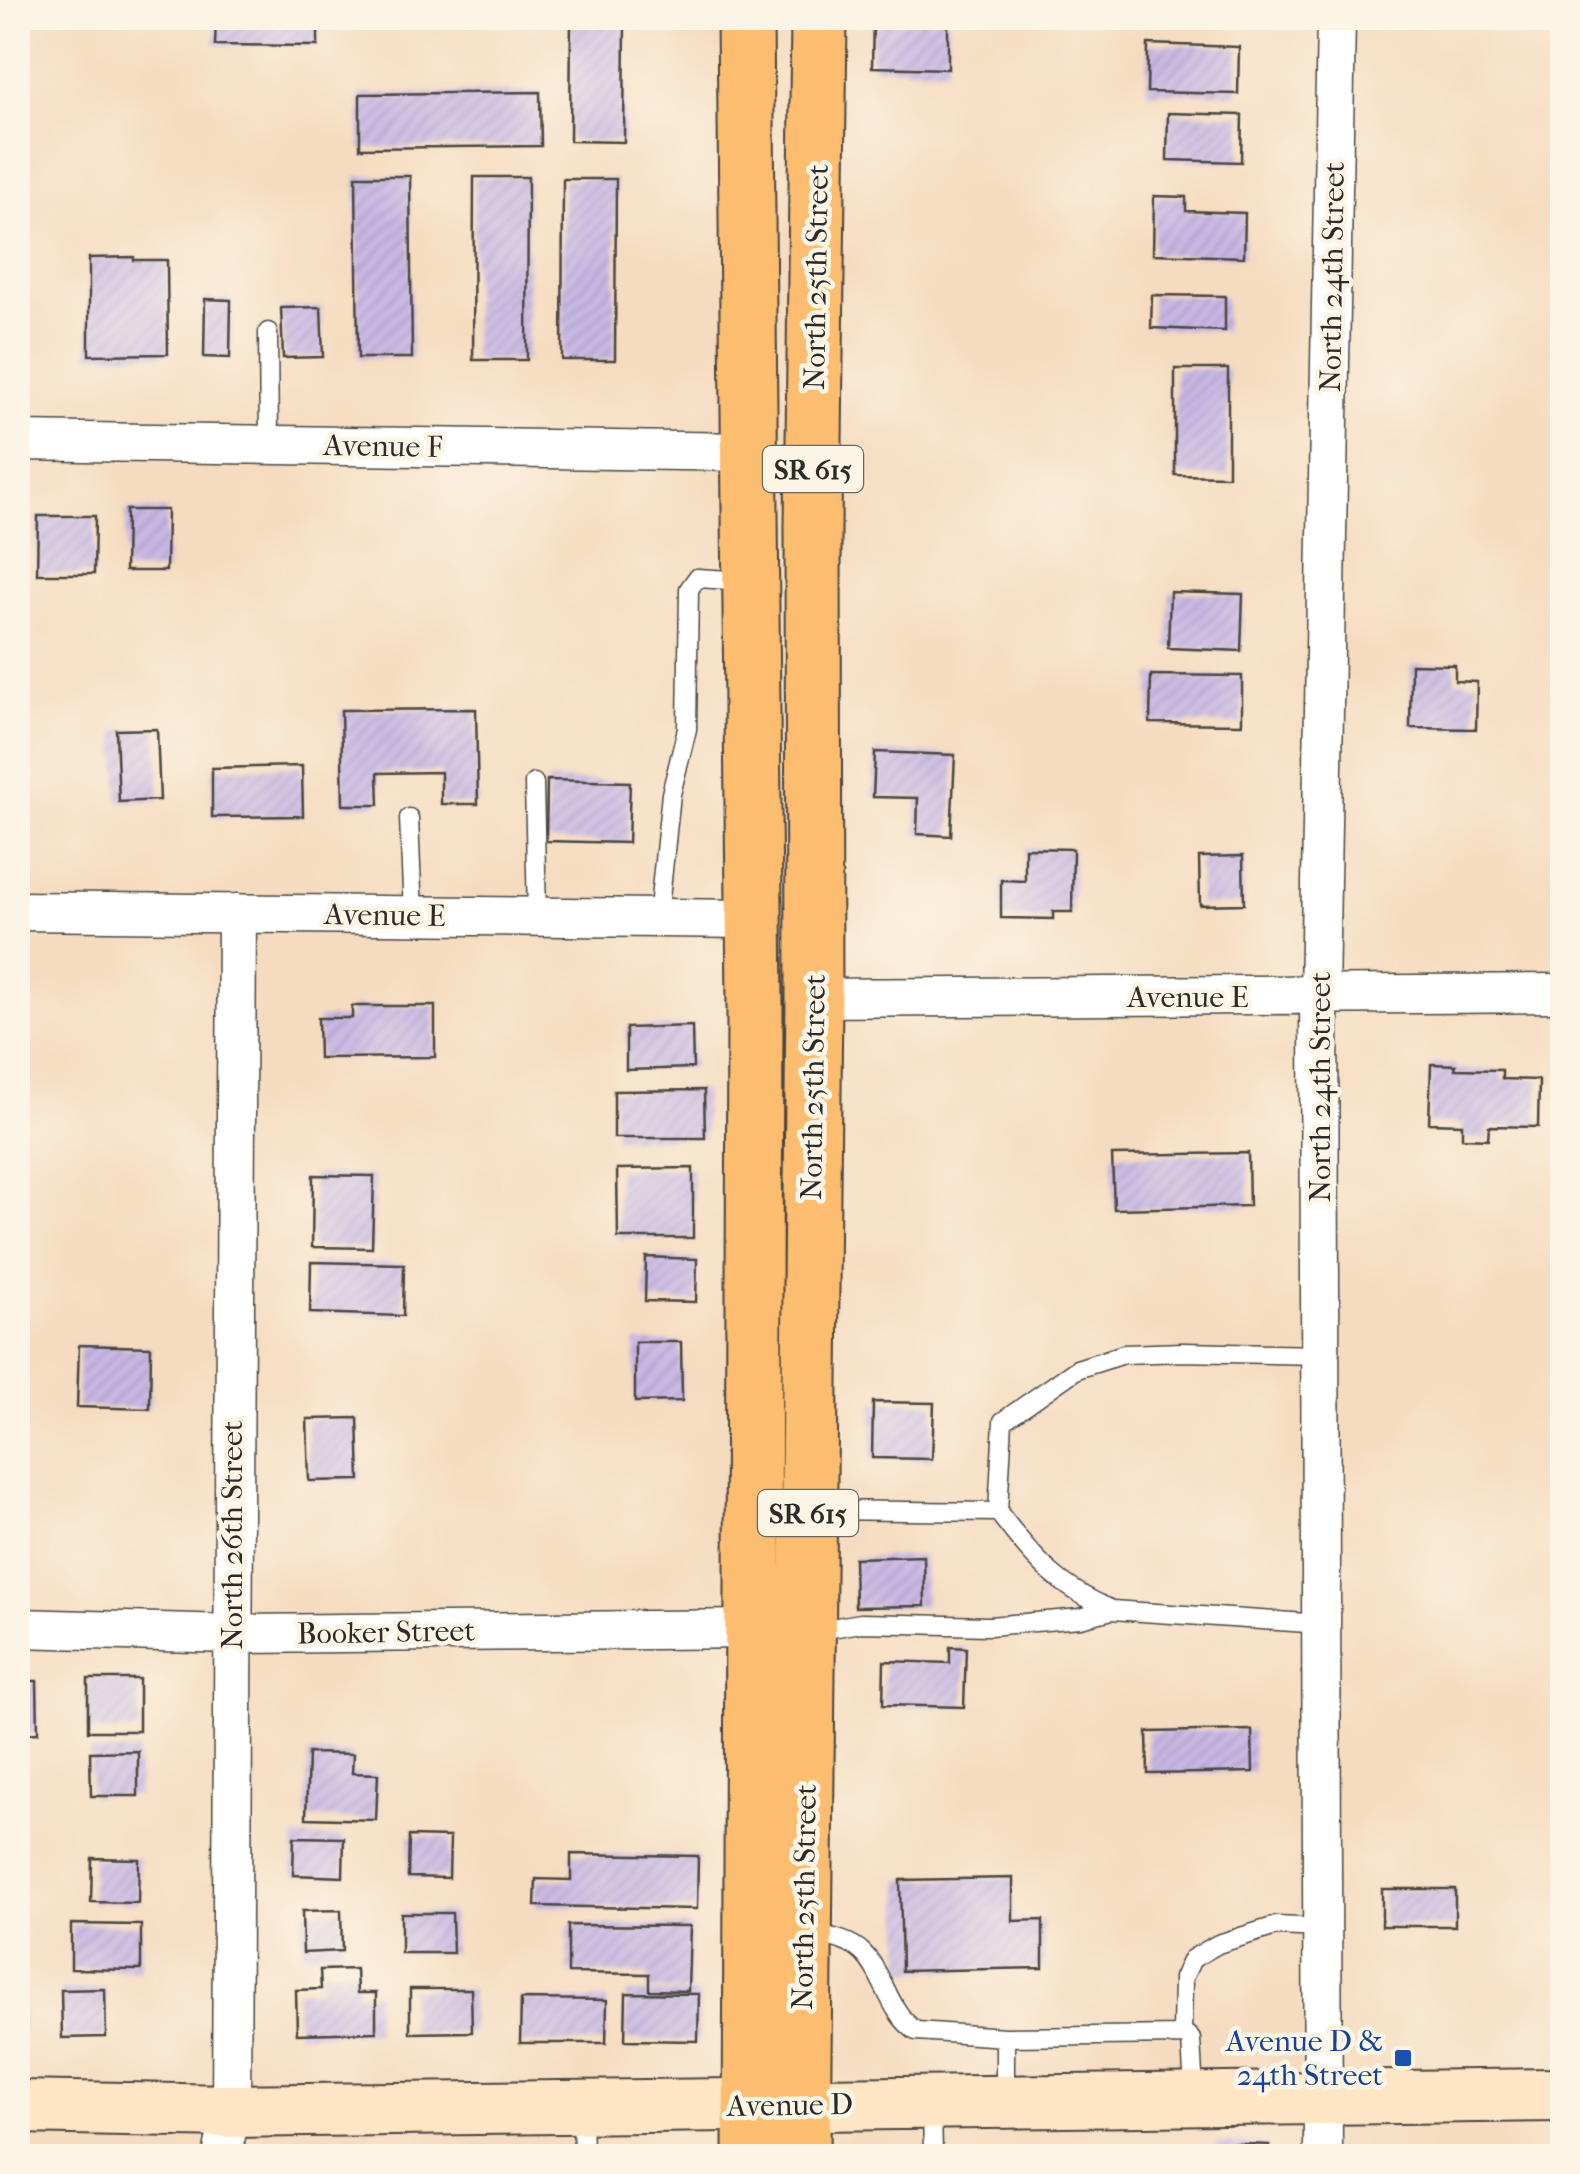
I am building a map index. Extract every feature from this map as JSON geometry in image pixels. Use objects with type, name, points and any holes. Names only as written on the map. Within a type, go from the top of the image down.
[{"type":"main road","name":"North 25th Street","points":[[745,18],[752,919],[781,1630],[804,1931],[777,2131]]},
{"type":"main road","name":"North 25th Street","points":[[777,2131],[781,1630],[808,1510],[819,18]]},
{"type":"main road","points":[[748,452],[766,473],[772,506],[778,805],[815,921]]},
{"type":"street","name":"North 24th Street","points":[[1323,2156],[1319,996],[1336,18]]},
{"type":"street","name":"Avenue F","points":[[18,440],[748,452]]},
{"type":"street","name":"Avenue E","points":[[18,910],[752,919]]},
{"type":"street","name":"North 26th Street","points":[[227,2134],[238,913]]},
{"type":"street","name":"Avenue E","points":[[814,998],[1562,993]]},
{"type":"street","name":"Booker Street","points":[[18,1628],[232,1634],[781,1630]]},
{"type":"street","name":"Avenue D","points":[[18,2108],[227,2134],[777,2131],[932,2103],[1562,2095]]},
{"type":"lane","points":[[268,332],[269,445]]},
{"type":"lane","points":[[658,918],[670,794],[688,729],[689,590],[696,578],[749,581]]},
{"type":"lane","points":[[534,783],[537,916]]},
{"type":"lane","points":[[409,818],[413,915]]},
{"type":"lane","points":[[1112,1610],[1082,1597],[1041,1567],[998,1512],[1004,1422],[1077,1369],[1124,1354],[1321,1354]]},
{"type":"lane","points":[[808,1510],[998,1512]]},
{"type":"lane","points":[[781,1630],[861,1622],[990,1626],[1080,1618],[1112,1610],[1322,1624]]},
{"type":"lane","points":[[1182,2035],[1183,1978],[1192,1959],[1218,1944],[1276,1926],[1323,1928]]},
{"type":"lane","points":[[804,1931],[844,1941],[862,1953],[898,2014],[916,2031],[1004,2036],[1182,2035],[1190,2039],[1194,2098]]},
{"type":"lane","points":[[1004,2036],[1005,2102]]},
{"type":"lane","points":[[932,2103],[933,2156]]},
{"type":"building","points":[[216,18],[318,18],[318,46],[215,45]]},
{"type":"building","points":[[571,18],[625,18],[624,142],[570,141]]},
{"type":"building","points":[[873,18],[948,18],[948,69],[872,67]]},
{"type":"building","points":[[1148,44],[1239,47],[1238,94],[1147,92]]},
{"type":"building","points":[[540,92],[541,146],[360,148],[360,94]]},
{"type":"building","points":[[1168,113],[1242,115],[1241,162],[1167,160]]},
{"type":"building","points":[[356,176],[410,176],[412,358],[358,358]]},
{"type":"building","points":[[474,177],[528,177],[527,360],[473,360]]},
{"type":"building","points":[[563,179],[616,179],[615,360],[562,360]]},
{"type":"building","points":[[1154,196],[1186,197],[1186,211],[1245,213],[1244,257],[1153,254]]},
{"type":"building","points":[[89,258],[167,260],[168,354],[89,355]]},
{"type":"building","points":[[1152,295],[1225,296],[1225,331],[1151,328]]},
{"type":"building","points":[[205,299],[231,300],[230,358],[204,357]]},
{"type":"building","points":[[321,307],[323,357],[283,358],[281,308]]},
{"type":"building","points":[[1175,369],[1228,369],[1228,476],[1175,475]]},
{"type":"building","points":[[18,505],[22,506],[21,550],[18,550]]},
{"type":"building","points":[[126,510],[167,510],[166,571],[125,571]]},
{"type":"building","points":[[38,516],[95,516],[94,574],[37,574]]},
{"type":"building","points":[[1170,592],[1243,594],[1241,651],[1168,648]]},
{"type":"building","points":[[1411,664],[1455,665],[1455,681],[1477,682],[1476,729],[1410,728]]},
{"type":"building","points":[[1151,675],[1242,676],[1242,724],[1150,723]]},
{"type":"building","points":[[476,709],[478,804],[441,804],[441,772],[378,773],[379,805],[343,805],[341,710]]},
{"type":"building","points":[[157,729],[160,800],[119,802],[116,730]]},
{"type":"building","points":[[875,752],[955,755],[951,836],[917,834],[918,798],[873,797]]},
{"type":"building","points":[[302,766],[303,816],[212,817],[212,768]]},
{"type":"building","points":[[547,780],[630,782],[628,843],[546,841]]},
{"type":"building","points":[[1025,848],[1073,849],[1072,912],[1053,912],[1053,919],[1001,918],[1001,880],[1025,881]]},
{"type":"building","points":[[1243,856],[1244,904],[1200,905],[1199,857]]},
{"type":"building","points":[[352,1006],[435,1006],[435,1057],[319,1058],[318,1018],[352,1018]]},
{"type":"building","points":[[692,1026],[693,1068],[626,1070],[626,1028]]},
{"type":"building","points":[[1431,1064],[1502,1070],[1502,1079],[1539,1080],[1538,1127],[1489,1126],[1488,1139],[1462,1138],[1462,1124],[1429,1123]]},
{"type":"building","points":[[704,1090],[705,1138],[614,1138],[614,1091]]},
{"type":"building","points":[[1248,1153],[1249,1206],[1114,1209],[1112,1155]]},
{"type":"building","points":[[693,1168],[693,1238],[618,1238],[617,1169]]},
{"type":"building","points":[[313,1175],[374,1176],[372,1248],[312,1247]]},
{"type":"building","points":[[646,1257],[697,1259],[696,1302],[645,1301]]},
{"type":"building","points":[[311,1262],[404,1264],[403,1316],[310,1313]]},
{"type":"building","points":[[635,1342],[681,1342],[682,1401],[635,1402]]},
{"type":"building","points":[[79,1345],[151,1347],[150,1409],[77,1407]]},
{"type":"building","points":[[873,1402],[934,1403],[932,1459],[872,1458]]},
{"type":"building","points":[[358,1418],[360,1480],[309,1481],[307,1419]]},
{"type":"building","points":[[924,1556],[925,1606],[855,1607],[854,1558]]},
{"type":"building","points":[[950,1647],[966,1648],[964,1707],[883,1705],[884,1661],[950,1663]]},
{"type":"building","points":[[88,1679],[139,1679],[139,1731],[88,1731]]},
{"type":"building","points":[[18,1681],[37,1681],[38,1733],[18,1734]]},
{"type":"building","points":[[1252,1730],[1253,1772],[1148,1774],[1147,1732]]},
{"type":"building","points":[[138,1751],[138,1796],[91,1796],[90,1752]]},
{"type":"building","points":[[308,1753],[353,1754],[352,1773],[378,1774],[376,1820],[306,1818]]},
{"type":"building","points":[[409,1836],[450,1837],[449,1878],[408,1877]]},
{"type":"building","points":[[294,1837],[344,1838],[343,1877],[293,1875]]},
{"type":"building","points":[[571,1854],[698,1856],[697,1909],[535,1906],[536,1879],[571,1880]]},
{"type":"building","points":[[92,1858],[139,1859],[138,1903],[91,1902]]},
{"type":"building","points":[[1013,1878],[1013,1921],[1043,1920],[1043,1968],[902,1971],[900,1880]]},
{"type":"building","points":[[1382,1889],[1455,1889],[1455,1926],[1382,1926]]},
{"type":"building","points":[[341,1910],[342,1951],[303,1953],[302,1911]]},
{"type":"building","points":[[401,1913],[452,1913],[453,1953],[401,1953]]},
{"type":"building","points":[[71,1924],[141,1925],[141,1970],[71,1969]]},
{"type":"building","points":[[568,1925],[690,1926],[688,1991],[649,1990],[649,1974],[568,1973]]},
{"type":"building","points":[[356,1969],[357,1993],[376,1993],[376,2032],[297,2034],[296,1990],[321,1989],[320,1970]]},
{"type":"building","points":[[22,1988],[23,2032],[18,2032],[18,1989]]},
{"type":"building","points":[[105,1989],[106,2037],[62,2038],[61,1990]]},
{"type":"building","points":[[410,1989],[471,1989],[472,2032],[410,2033]]},
{"type":"building","points":[[626,1993],[699,1994],[698,2041],[625,2040]]},
{"type":"building","points":[[521,1999],[607,2000],[606,2043],[520,2043]]},
{"type":"building","points":[[1217,2143],[1269,2145],[1268,2156],[1217,2156]]},
{"type":"building","points":[[1362,2152],[1408,2153],[1408,2156],[1362,2156]]},
{"type":"place","name":"Avenue D & 24th Street","points":[[1403,2058]]}]
